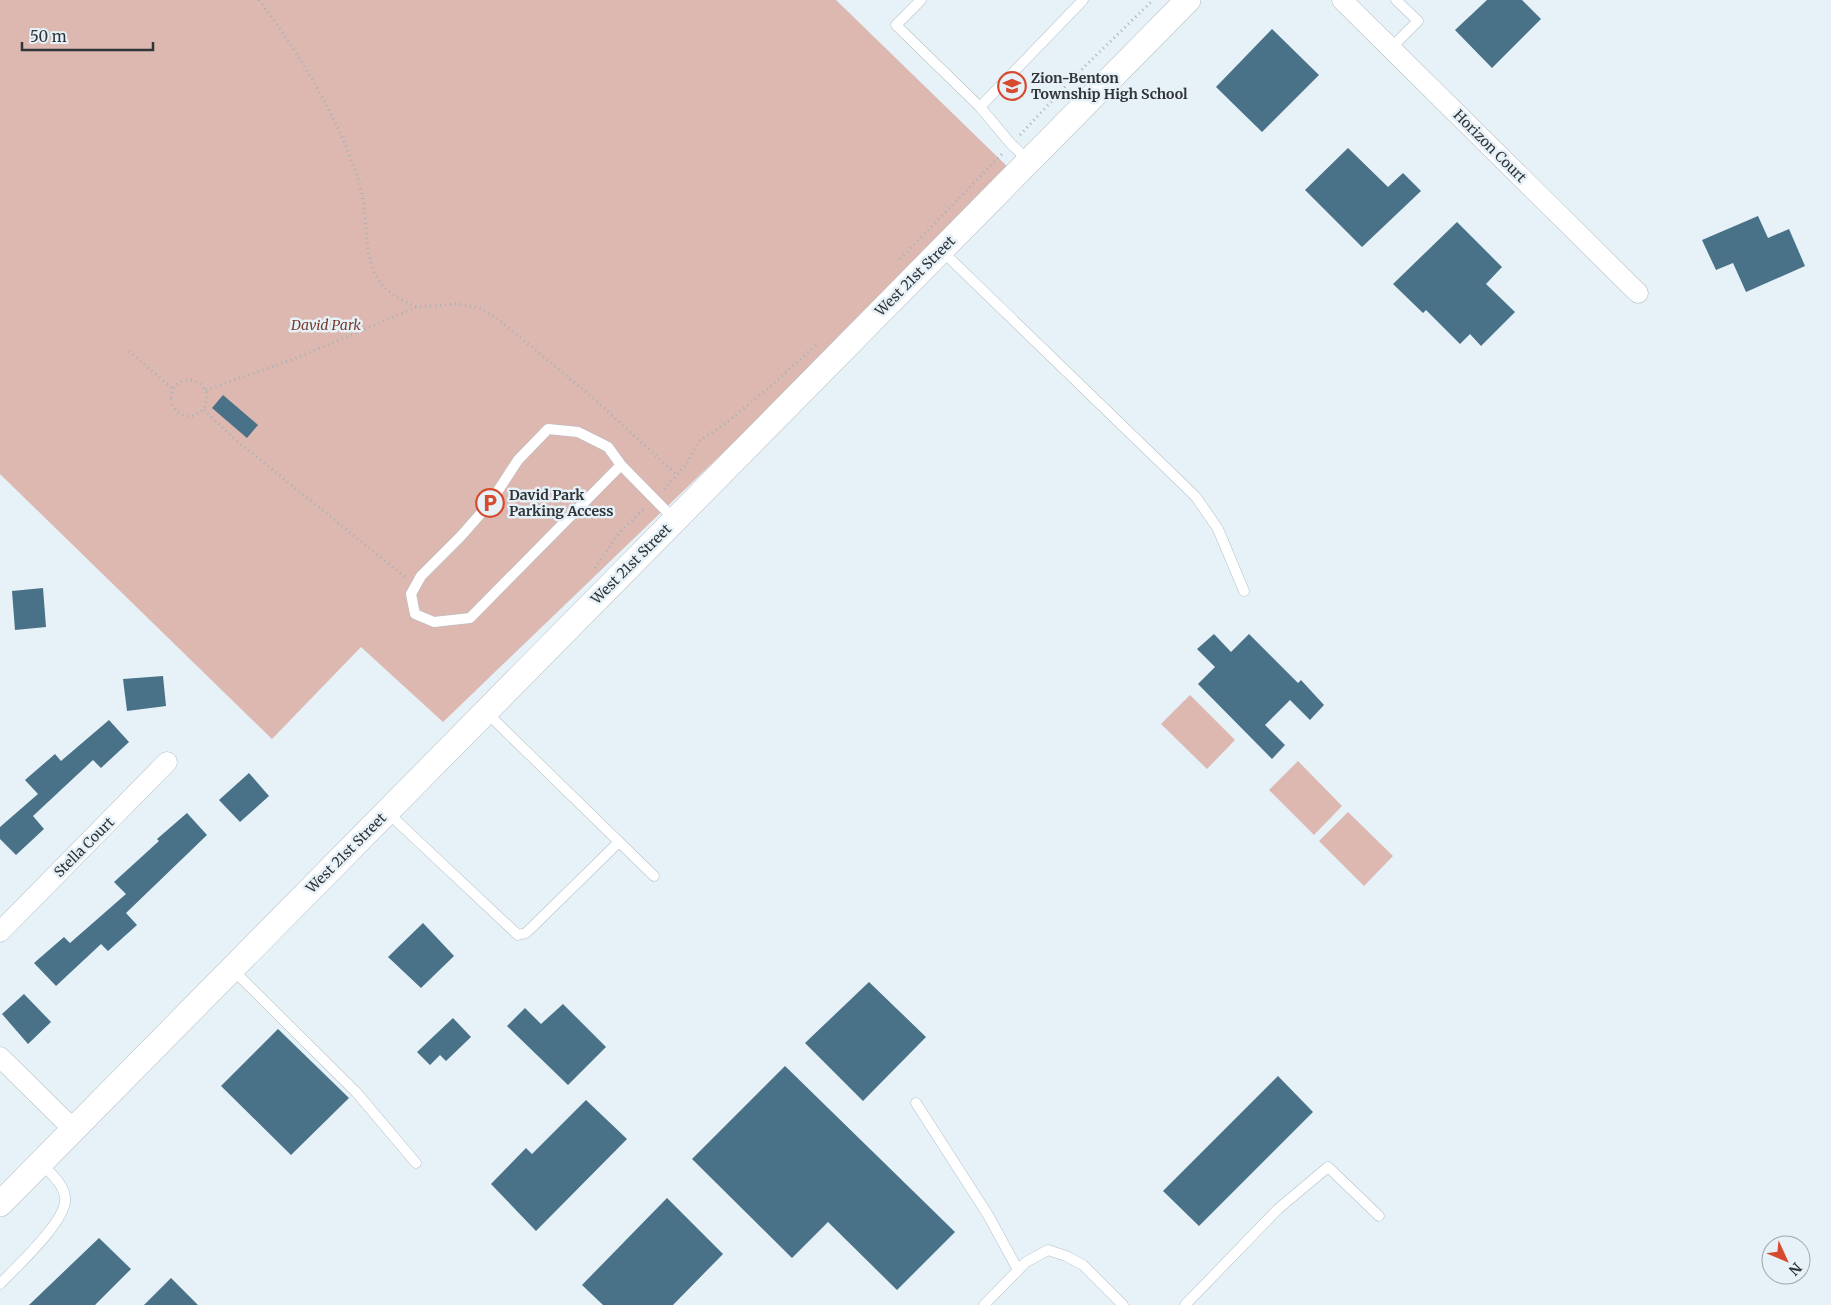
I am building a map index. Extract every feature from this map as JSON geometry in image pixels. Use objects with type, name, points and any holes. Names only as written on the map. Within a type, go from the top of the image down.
[{"type":"street","name":"West 21st Street","points":[[0,1204],[1188,0]]},
{"type":"street","name":"Horizon Court","points":[[1342,0],[1638,293]]},
{"type":"street","name":"Stella Court","points":[[0,932],[167,762]]},
{"type":"street","points":[[0,1057],[73,1129]]},
{"type":"lane","points":[[921,0],[896,25],[980,106],[1011,144],[1029,161]]},
{"type":"lane","points":[[980,106],[1083,0]]},
{"type":"lane","points":[[1391,48],[1418,21],[1396,0]]},
{"type":"lane","points":[[941,250],[1196,497],[1218,529],[1244,591]]},
{"type":"lane","points":[[621,465],[470,618],[434,622],[415,614],[411,594],[421,576],[490,504],[518,460],[548,430],[578,432],[608,447],[621,465],[674,520]]},
{"type":"lane","points":[[486,711],[654,876]]},
{"type":"lane","points":[[387,811],[518,936],[526,933],[619,842]]},
{"type":"lane","points":[[232,968],[356,1092],[416,1163]]},
{"type":"lane","points":[[916,1103],[988,1215],[1018,1270]]},
{"type":"lane","points":[[0,1284],[49,1232],[62,1213],[66,1198],[61,1185],[40,1162]]},
{"type":"lane","points":[[1185,1305],[1278,1209],[1328,1167],[1379,1216]]},
{"type":"lane","points":[[984,1305],[1026,1262],[1048,1250],[1066,1256],[1083,1265],[1123,1305]]},
{"type":"path","points":[[259,0],[312,79],[349,154],[360,184],[374,272],[382,285],[394,295],[417,307]]},
{"type":"path","points":[[206,390],[294,359],[417,307],[460,304],[480,308],[498,318],[566,375],[677,475]]},
{"type":"path","points":[[129,351],[173,389]]},
{"type":"path","points":[[182,381],[196,381],[206,390],[208,398],[204,410],[194,417],[181,415],[173,408],[171,398],[173,389],[182,381]]},
{"type":"path","points":[[204,410],[238,442],[408,580],[417,584]]},
{"type":"green space","name":"David Park","points":[[0,0],[836,0],[1014,173],[443,722],[361,647],[272,739],[0,474]]},
{"type":"green space","points":[[1190,695],[1235,740],[1207,769],[1161,724]]},
{"type":"green space","points":[[1298,761],[1342,806],[1314,835],[1269,790]]},
{"type":"green space","points":[[1348,812],[1393,856],[1364,886],[1319,841]]},
{"type":"building","points":[[1487,0],[1522,0],[1541,19],[1492,68],[1455,30]]},
{"type":"building","points":[[1272,29],[1319,75],[1262,132],[1216,87]]},
{"type":"building","points":[[1348,148],[1388,187],[1403,173],[1421,191],[1362,247],[1305,190]]},
{"type":"building","points":[[1758,216],[1768,238],[1789,229],[1805,266],[1746,292],[1733,263],[1716,270],[1702,240]]},
{"type":"building","points":[[1457,222],[1502,267],[1486,284],[1515,312],[1481,346],[1470,334],[1460,344],[1426,310],[1423,313],[1393,284]]},
{"type":"building","points":[[223,395],[258,425],[247,438],[212,408]]},
{"type":"building","points":[[43,588],[46,627],[15,630],[12,591]]},
{"type":"building","points":[[1214,634],[1231,652],[1249,634],[1298,683],[1301,680],[1324,705],[1310,720],[1290,700],[1265,725],[1285,745],[1272,759],[1198,684],[1215,667],[1197,649]]},
{"type":"building","points":[[163,676],[166,706],[127,711],[123,679]]},
{"type":"building","points":[[109,720],[129,742],[101,768],[93,760],[33,816],[44,829],[16,855],[0,839],[0,827],[38,794],[25,780],[55,754],[61,761]]},
{"type":"building","points":[[249,773],[269,796],[240,822],[219,800]]},
{"type":"building","points":[[187,813],[207,835],[126,913],[137,925],[108,951],[101,944],[56,986],[34,963],[64,937],[70,943],[126,894],[114,882],[159,841],[157,839]]},
{"type":"building","points":[[423,923],[454,956],[421,988],[388,957]]},
{"type":"building","points":[[869,982],[926,1037],[863,1101],[805,1043]]},
{"type":"building","points":[[24,994],[51,1022],[28,1044],[2,1014]]},
{"type":"building","points":[[563,1004],[606,1047],[568,1085],[507,1026],[525,1008],[541,1024]]},
{"type":"building","points":[[453,1018],[471,1037],[446,1061],[440,1055],[430,1065],[417,1052]]},
{"type":"building","points":[[278,1029],[349,1098],[291,1155],[221,1086]]},
{"type":"building","points":[[785,1066],[955,1232],[897,1290],[828,1222],[792,1258],[692,1159]]},
{"type":"building","points":[[1278,1076],[1313,1112],[1199,1226],[1163,1191]]},
{"type":"building","points":[[586,1100],[627,1139],[536,1231],[491,1184],[526,1148],[532,1154]]},
{"type":"building","points":[[667,1198],[723,1254],[673,1305],[603,1305],[582,1285]]},
{"type":"building","points":[[99,1238],[131,1269],[95,1305],[29,1305]]},
{"type":"building","points":[[171,1278],[198,1305],[144,1305]]},
{"type":"place","name":"Zion-Benton Township High School","points":[[1012,86]]},
{"type":"place","name":"David Park Parking Access","points":[[490,503]]}]
